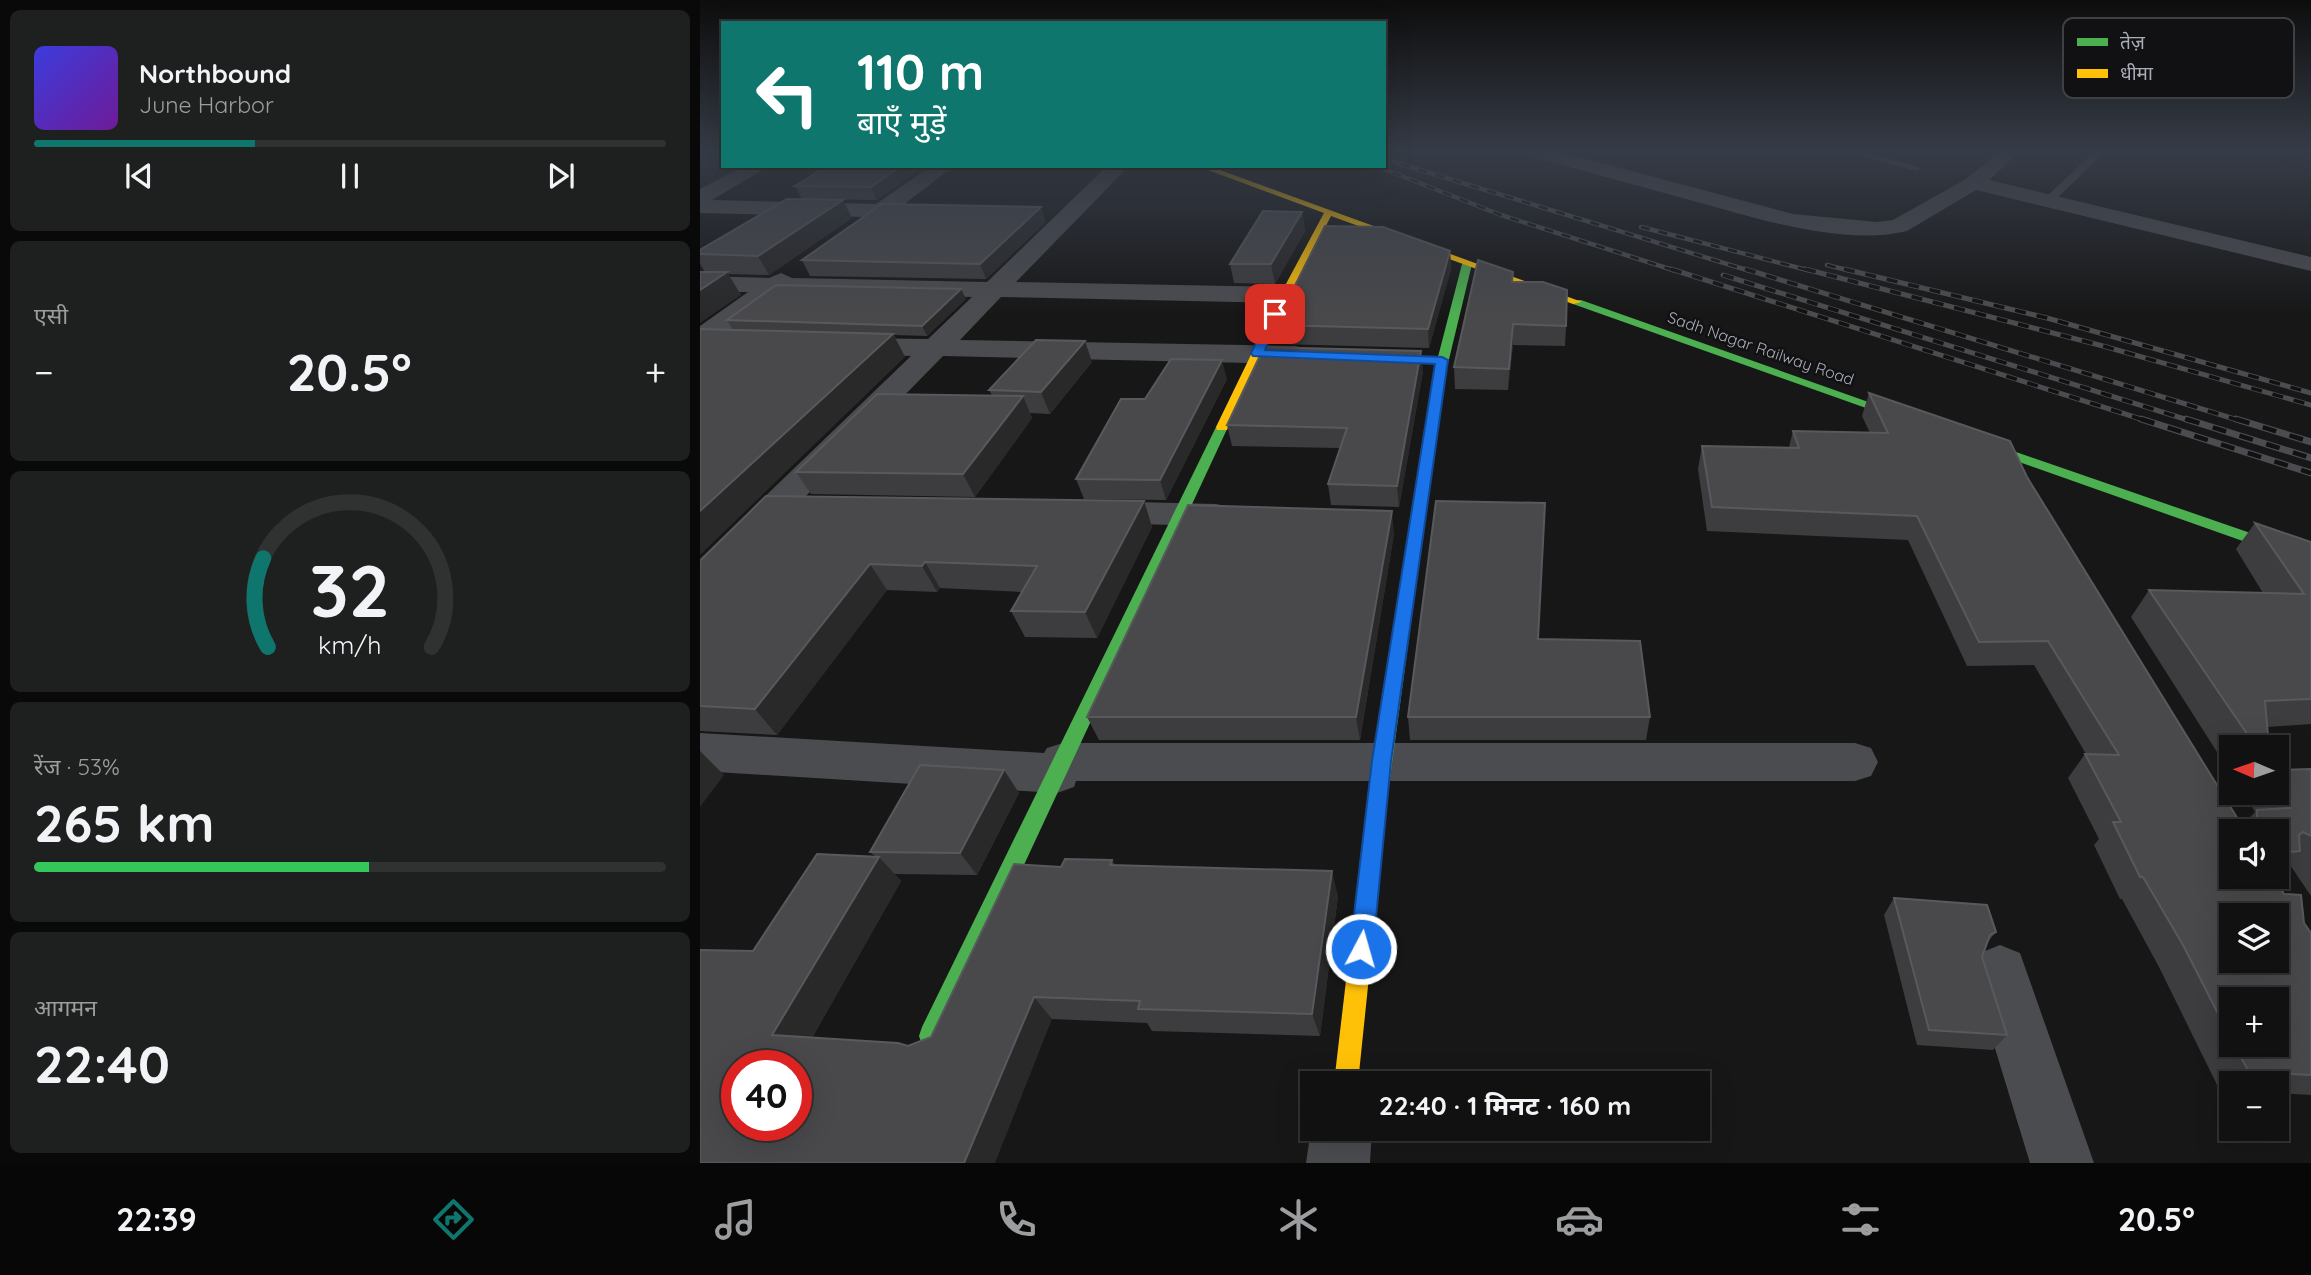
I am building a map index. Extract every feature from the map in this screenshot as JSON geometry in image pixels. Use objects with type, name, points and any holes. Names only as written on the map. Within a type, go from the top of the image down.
[{"type":"street","points":[[710,206],[949,212]]},
{"type":"street","points":[[849,234],[888,206]]},
{"type":"street","points":[[700,581],[995,288],[1058,213],[1067,206]]},
{"type":"street","name":"Sadh Nagar Railway Road","points":[[1313,206],[1467,264],[1935,428]]},
{"type":"street","points":[[1737,206],[1792,221],[1877,229],[1899,226],[1933,206]]},
{"type":"street","points":[[2070,206],[2311,264]]},
{"type":"street","points":[[931,1036],[1285,295],[1329,212]]},
{"type":"street","points":[[700,340],[807,263]]},
{"type":"street","points":[[1347,1071],[1382,761],[1403,521],[1429,360],[1467,264]]},
{"type":"street","points":[[700,284],[1285,295]]},
{"type":"street","points":[[700,340],[741,342]]},
{"type":"street","points":[[824,345],[1323,356]]},
{"type":"street","points":[[1961,437],[2031,480],[2311,560]]},
{"type":"street","points":[[773,508],[814,509]]},
{"type":"street","points":[[1058,512],[1250,516]]},
{"type":"street","points":[[700,752],[1060,767],[1382,761],[1855,762]]},
{"type":"street","points":[[2000,973],[2062,1163]]},
{"type":"street","points":[[1338,1163],[1340,1141]]},
{"type":"building","points":[[775,206],[833,206],[758,256],[700,254],[700,250]]},
{"type":"building","points":[[879,206],[1041,207],[980,264],[802,260]]},
{"type":"building","points":[[1263,211],[1302,212],[1271,264],[1230,264]]},
{"type":"building","points":[[1325,226],[1383,227],[1450,251],[1428,329],[1275,325]]},
{"type":"building","points":[[1478,260],[1513,272],[1512,282],[1543,282],[1567,290],[1566,326],[1513,324],[1509,369],[1454,367]]},
{"type":"building","points":[[700,272],[727,272],[700,290]]},
{"type":"building","points":[[776,285],[961,289],[922,326],[727,320]]},
{"type":"building","points":[[700,329],[893,334],[700,511]]},
{"type":"building","points":[[1036,340],[1085,341],[1041,392],[989,390]]},
{"type":"building","points":[[1264,347],[1421,351],[1397,486],[1328,484],[1347,428],[1227,425]]},
{"type":"building","points":[[1171,359],[1222,360],[1160,480],[1076,479],[1121,399],[1145,399]]},
{"type":"building","points":[[1869,393],[2010,441],[2027,477],[2219,788],[2219,805],[2229,805],[2238,819],[2219,819],[2219,889],[2281,889],[2284,894],[2301,895],[2304,923],[2311,933],[2311,1075],[2289,1074],[2289,1071],[2248,1071],[2241,1057],[2289,1057],[2289,987],[2219,987],[2219,1016],[2183,945],[2143,877],[2140,877],[2113,822],[2121,822],[2085,754],[2119,755],[2048,641],[1979,642],[1917,516],[1712,507],[1702,446],[1799,448],[1793,431],[1888,433]]},
{"type":"building","points":[[877,394],[1023,396],[963,474],[796,472]]},
{"type":"building","points":[[766,496],[1144,501],[1085,612],[1011,611],[1037,566],[925,562],[922,566],[870,564],[755,709],[700,706],[700,561]]},
{"type":"building","points":[[1436,501],[1545,503],[1538,639],[1640,641],[1650,717],[1408,717]]},
{"type":"building","points":[[1188,505],[1392,511],[1356,717],[1087,717]]},
{"type":"building","points":[[2255,523],[2311,542],[2311,699],[2265,701],[2268,735],[2248,735],[2149,590],[2304,594]]},
{"type":"building","points":[[920,765],[1004,770],[960,853],[870,852]]},
{"type":"building","points":[[2311,769],[2311,836],[2303,832],[2299,835],[2300,851],[2289,852],[2289,819],[2257,819],[2257,810],[2290,808],[2289,770]]},
{"type":"building","points":[[817,854],[879,857],[772,1035],[898,1043],[908,1046],[931,1037],[1014,864],[1061,867],[1065,859],[1112,860],[1110,865],[1332,871],[1312,1014],[1138,1009],[1140,1001],[1034,997],[964,1163],[700,1163],[700,950],[753,951]]},
{"type":"building","points":[[1894,898],[1987,905],[1996,932],[1990,935],[1982,957],[2007,1035],[1929,1030]]},
{"type":"railway","points":[[1479,206],[1676,271]]},
{"type":"railway","points":[[1538,206],[1750,271]]},
{"type":"railway","points":[[1641,227],[1811,271]]},
{"type":"railway","points":[[1827,265],[1851,271]]},
{"type":"railway","points":[[1671,269],[2147,421]]},
{"type":"railway","points":[[1745,269],[2241,421]]},
{"type":"railway","points":[[1805,269],[2103,346],[2311,405]]},
{"type":"railway","points":[[1844,269],[2047,318],[2311,393]]},
{"type":"railway","points":[[1723,275],[2191,421]]},
{"type":"railway","points":[[2141,419],[2311,473]]},
{"type":"railway","points":[[2186,419],[2311,458]]},
{"type":"railway","points":[[2236,419],[2311,442]]},
{"type":"traffic: fast","points":[[1378,793],[1438,380],[1467,264]]},
{"type":"traffic: fast","points":[[1577,302],[1916,421]]},
{"type":"traffic: fast","points":[[931,1036],[1222,427]]},
{"type":"traffic: fast","points":[[1970,440],[2311,560]]},
{"type":"traffic: slow","points":[[1312,206],[1577,302]]},
{"type":"traffic: slow","points":[[1222,427],[1285,295],[1329,212]]},
{"type":"traffic: slow","points":[[1347,1071],[1378,793]]},
{"type":"route","points":[[1275,314],[1257,353],[1442,360],[1382,761],[1361,949]]}]
